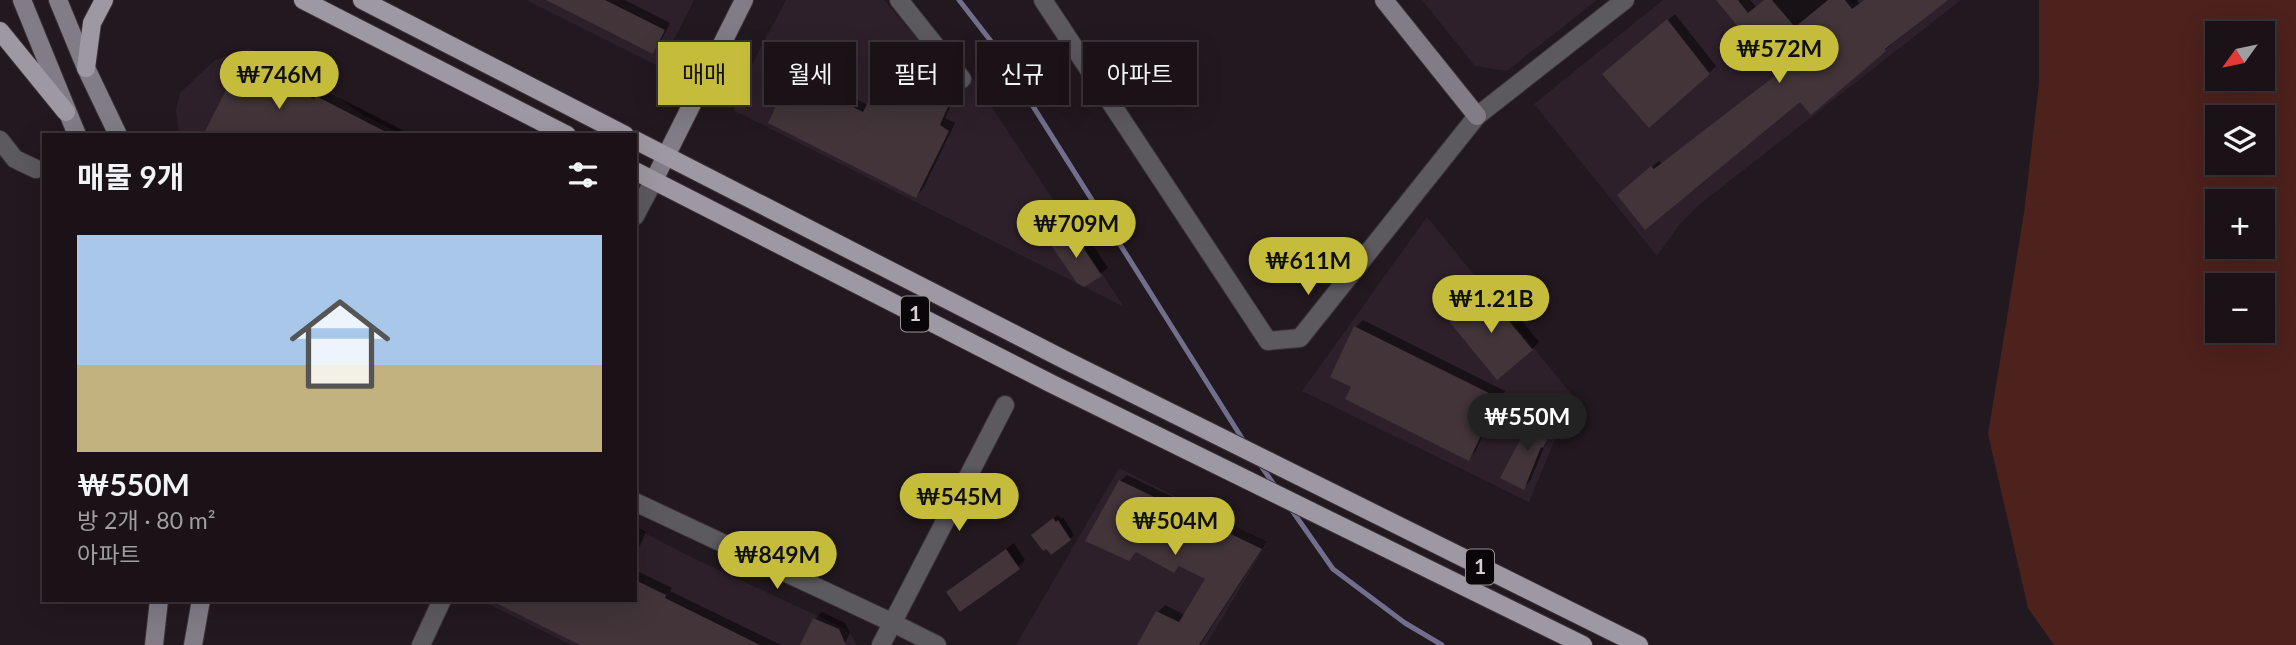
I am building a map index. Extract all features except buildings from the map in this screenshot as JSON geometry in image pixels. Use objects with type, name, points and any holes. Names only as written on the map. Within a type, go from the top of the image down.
[{"type":"main road","points":[[22,0],[76,133]]},
{"type":"main road","points":[[58,0],[117,133]]},
{"type":"main road","points":[[86,68],[92,23],[104,0]]},
{"type":"main road","points":[[303,0],[564,133]]},
{"type":"main road","points":[[362,0],[621,133]]},
{"type":"main road","points":[[654,180],[744,0]]},
{"type":"main road","points":[[1384,0],[1478,116]]},
{"type":"main road","points":[[0,31],[66,112]]},
{"type":"main road","name":"1","points":[[637,141],[1163,409],[1639,645]]},
{"type":"main road","name":"1","points":[[637,171],[1052,384],[1583,645]]},
{"type":"main road","points":[[154,645],[159,602]]},
{"type":"main road","points":[[193,645],[201,602]]},
{"type":"street","points":[[899,0],[932,42]]},
{"type":"street","points":[[1042,0],[1268,341],[1300,338],[1478,116],[1625,0]]},
{"type":"street","points":[[0,140],[15,159],[36,169]]},
{"type":"street","points":[[637,212],[654,180]]},
{"type":"street","points":[[881,645],[1005,405]]},
{"type":"street","points":[[637,503],[937,645]]},
{"type":"street","points":[[421,645],[441,602]]},
{"type":"shaded area","points":[[526,0],[694,0],[673,42],[658,42],[658,66]]},
{"type":"shaded area","points":[[786,0],[884,0],[920,42],[870,42],[870,105],[963,105],[963,83],[972,77],[977,85],[977,105],[991,105],[1124,307],[735,111],[733,105],[750,105],[750,68]]},
{"type":"shaded area","points":[[1422,0],[1597,0],[1507,71],[1475,66]]},
{"type":"shaded area","points":[[1663,0],[1849,0],[1853,4],[1858,0],[1961,0],[1699,205],[1679,225],[1657,256],[1534,104]]},
{"type":"shaded area","points":[[2039,0],[2296,0],[2296,645],[2054,645],[2028,608],[1988,434],[2024,213],[2039,83]]},
{"type":"shaded area","points":[[249,48],[321,84],[361,114],[399,133],[179,133],[176,110],[180,93],[215,60]]},
{"type":"shaded area","points":[[1427,217],[1573,396],[1529,502],[1302,391]]},
{"type":"shaded area","points":[[1119,468],[1267,543],[1206,645],[1016,645]]},
{"type":"shaded area","points":[[637,529],[848,630],[857,645],[571,645],[484,602],[637,602]]},
{"type":"waterway","points":[[959,0],[997,49],[1245,443]]},
{"type":"waterway","points":[[1259,463],[1275,486]]},
{"type":"waterway","points":[[1291,509],[1333,569],[1405,623],[1442,645]]}]
